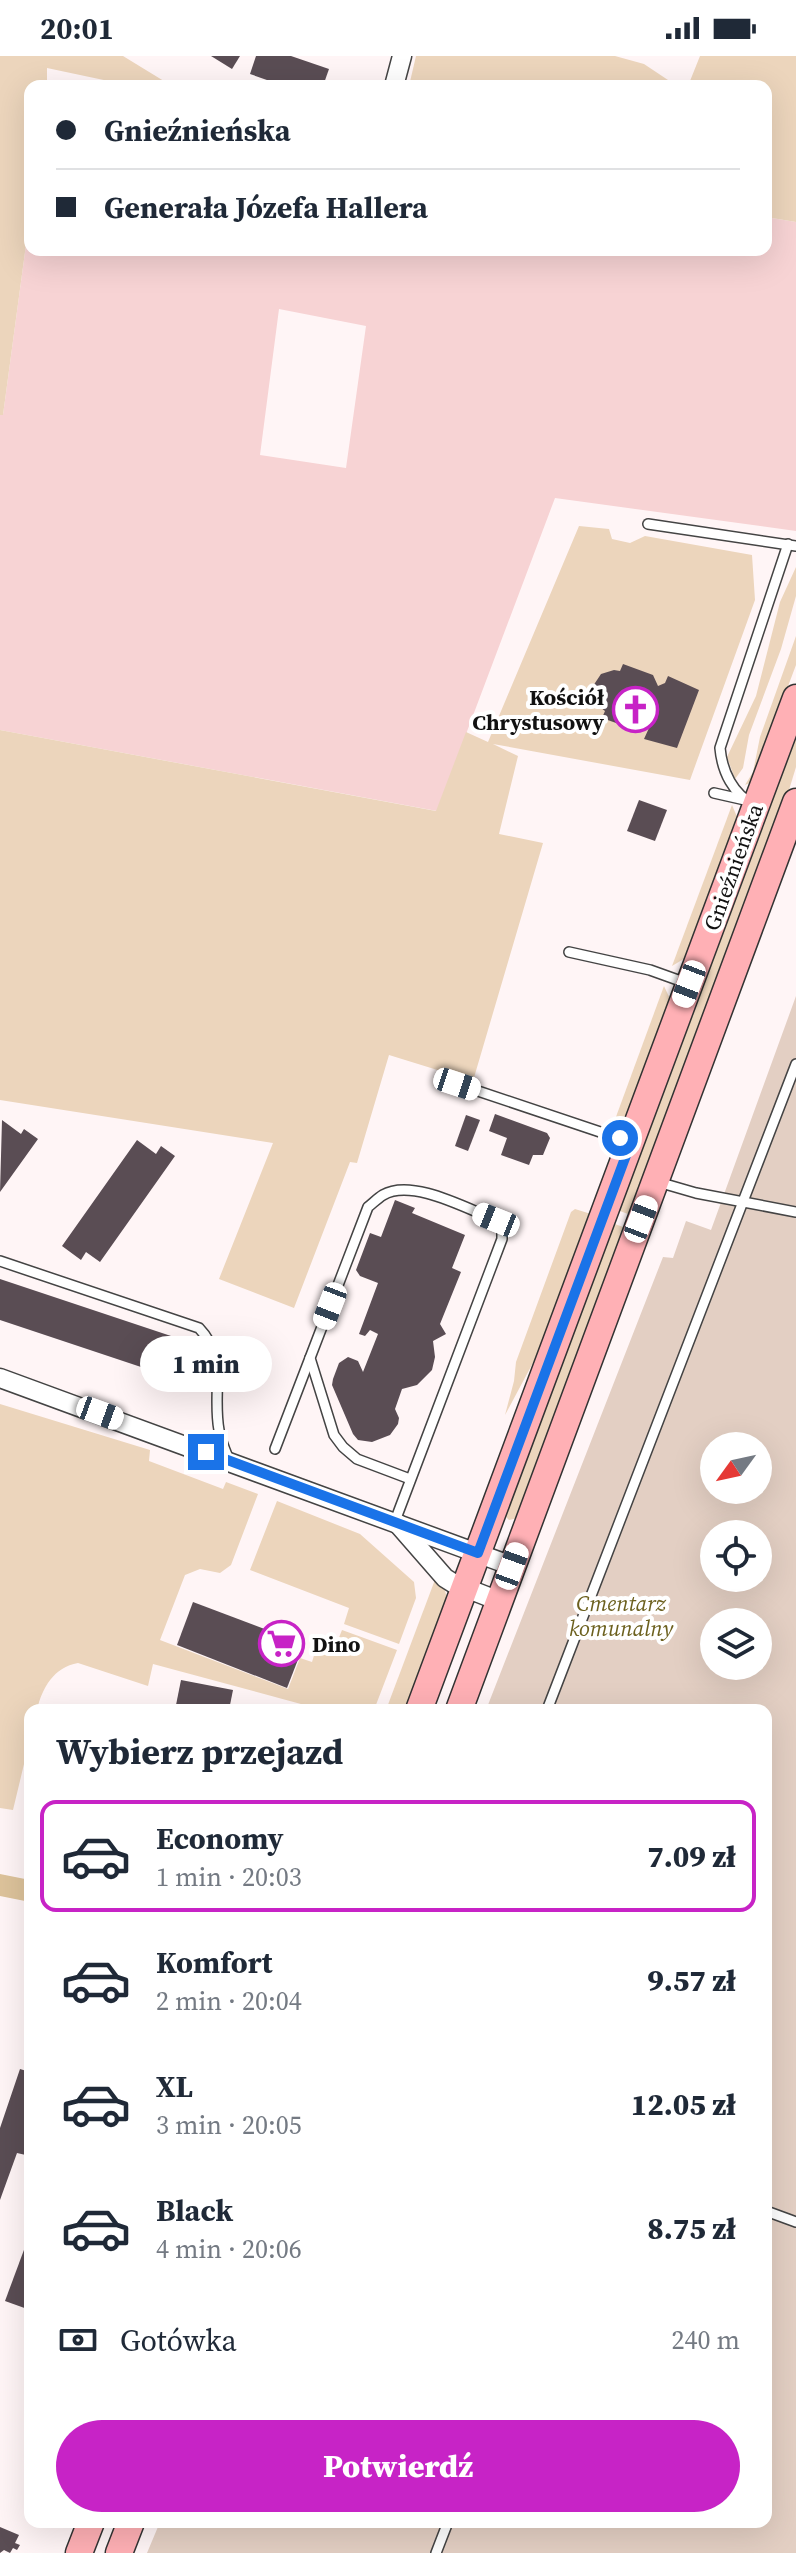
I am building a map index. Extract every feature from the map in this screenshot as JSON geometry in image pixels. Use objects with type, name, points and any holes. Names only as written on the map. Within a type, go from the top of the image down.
[{"type":"main road","name":"Gnieźnieńska","points":[[421,1704],[689,984],[751,803],[796,698]]},
{"type":"main road","name":"Gnieźnieńska","points":[[461,1704],[795,808]]},
{"type":"main road","points":[[79,2553],[89,2528]]},
{"type":"main road","points":[[119,2553],[129,2528]]},
{"type":"street","points":[[396,80],[402,56]]},
{"type":"street","points":[[0,1378],[512,1566]]},
{"type":"street","points":[[395,1521],[445,1578],[499,1601]]},
{"type":"lane","points":[[648,524],[792,545],[720,748],[727,776],[751,803]]},
{"type":"lane","points":[[714,793],[751,803]]},
{"type":"lane","points":[[569,952],[650,970],[689,984]]},
{"type":"lane","points":[[549,1704],[796,1064]]},
{"type":"lane","points":[[457,1084],[631,1142]]},
{"type":"lane","points":[[655,1181],[686,1191],[796,1212]]},
{"type":"lane","points":[[275,1449],[368,1207],[383,1194],[403,1188],[421,1191],[496,1220],[502,1228],[502,1239],[395,1521]]},
{"type":"lane","points":[[0,1261],[199,1328],[216,1352],[218,1429],[229,1460]]},
{"type":"lane","points":[[310,1358],[326,1414],[334,1435],[343,1447],[357,1459],[410,1479]]},
{"type":"lane","points":[[772,2213],[796,2222]]},
{"type":"lane","points":[[436,2553],[446,2528]]},
{"type":"shaded area","points":[[0,56],[123,56],[162,80],[104,80],[47,68],[47,80],[24,80],[24,256],[3,415],[0,415]]},
{"type":"shaded area","points":[[416,56],[615,56],[644,64],[668,80],[410,80]]},
{"type":"shaded area","points":[[700,56],[796,56],[796,222],[772,218],[772,80],[690,80]]},
{"type":"shaded area","points":[[772,218],[796,222],[796,531],[555,498],[437,811],[0,730],[0,415],[3,415],[24,256],[772,256]],"holes":[[[279,309],[366,326],[346,468],[260,455]]]},
{"type":"shaded area","points":[[579,526],[609,529],[612,539],[630,543],[645,536],[752,555],[755,600],[690,780],[493,744],[518,756],[499,834],[543,843],[473,1081],[389,1055],[357,1163],[350,1162],[294,1308],[219,1279],[273,1143],[0,1100],[0,730],[436,811],[466,732],[488,742]]},
{"type":"shaded area","points":[[796,567],[796,596],[781,649],[749,735],[743,768],[735,779],[727,757],[756,696],[780,602]]},
{"type":"shaded area","points":[[796,636],[796,665],[752,782],[745,785],[753,772],[760,737]]},
{"type":"shaded area","points":[[796,727],[796,767],[789,790],[631,1215],[617,1210]]},
{"type":"shaded area","points":[[732,805],[738,819],[687,957],[672,966]]},
{"type":"shaded area","points":[[664,986],[671,1001],[627,1118],[613,1125]]},
{"type":"shaded area","points":[[575,1209],[591,1214],[543,1344],[505,1415],[516,1362],[571,1212]]},
{"type":"shaded area","points":[[612,1223],[626,1228],[518,1518],[509,1520],[505,1516]]},
{"type":"shaded area","points":[[0,1404],[150,1450],[149,1461],[223,1489],[226,1482],[258,1494],[231,1565],[220,1573],[200,1569],[185,1575],[160,1640],[288,1689],[300,1658],[312,1662],[316,1649],[332,1655],[342,1630],[397,1650],[376,1704],[301,1704],[153,1664],[148,1686],[78,1663],[70,1665],[50,1680],[39,1704],[24,1704],[24,1764],[13,1810],[0,1808]]},
{"type":"shaded area","points":[[277,1501],[360,1534],[414,1582],[416,1598],[399,1644],[344,1624],[349,1608],[250,1570]]},
{"type":"shaded area","points":[[436,1577],[444,1587],[447,1598],[409,1704],[388,1704]]},
{"type":"shaded area","points":[[0,1874],[24,1879],[24,1901],[0,1896]]},
{"type":"green space","name":"Cmentarz komunalny","points":[[796,996],[796,2553],[147,2553],[157,2528],[772,2528],[772,1704],[488,1704],[663,1257],[673,1258],[686,1221],[711,1230]]},
{"type":"building","points":[[211,56],[240,56],[232,69]]},
{"type":"building","points":[[256,56],[291,56],[329,69],[325,80],[267,80],[250,74]]},
{"type":"building","points":[[623,664],[653,675],[658,686],[665,683],[668,676],[699,690],[677,748],[644,739],[649,728],[641,725],[633,729],[602,718],[605,711],[596,704],[593,686],[601,674],[620,671]]},
{"type":"building","points":[[639,800],[667,810],[655,841],[627,831]]},
{"type":"building","points":[[495,1114],[547,1133],[550,1138],[543,1155],[533,1155],[529,1165],[501,1155],[507,1138],[489,1131]]},
{"type":"building","points":[[466,1115],[480,1120],[468,1151],[455,1146]]},
{"type":"building","points":[[2,1120],[21,1134],[24,1129],[38,1139],[0,1192]]},
{"type":"building","points":[[137,1140],[156,1154],[161,1146],[175,1156],[100,1262],[86,1252],[81,1260],[62,1246]]},
{"type":"building","points":[[395,1200],[415,1208],[412,1213],[465,1235],[452,1268],[461,1272],[440,1324],[446,1334],[433,1341],[435,1357],[432,1370],[417,1385],[402,1389],[395,1409],[398,1424],[390,1435],[372,1442],[358,1440],[353,1434],[332,1385],[339,1363],[348,1357],[358,1361],[363,1372],[378,1334],[370,1330],[365,1336],[359,1334],[378,1283],[360,1276],[356,1270],[370,1233],[381,1237]]},
{"type":"building","points":[[0,1279],[174,1337],[162,1374],[0,1320]]},
{"type":"building","points":[[193,1602],[304,1644],[287,1688],[177,1645]]},
{"type":"building","points":[[181,1680],[233,1690],[230,1704],[176,1704]]},
{"type":"building","points":[[20,2069],[24,2070],[24,2155],[17,2153],[0,2200],[0,2128]]},
{"type":"building","points":[[24,2250],[24,2308],[5,2301]]},
{"type":"building","points":[[0,2527],[19,2535],[15,2543],[20,2545],[17,2550],[13,2548],[10,2553],[4,2550],[0,2553]]},
{"type":"place","name":"Kościół Chrystusowy","points":[[635,710]]},
{"type":"place","name":"Dino","points":[[281,1644]]},
{"type":"route","points":[[206,1452],[478,1553],[631,1142],[620,1138]]}]
